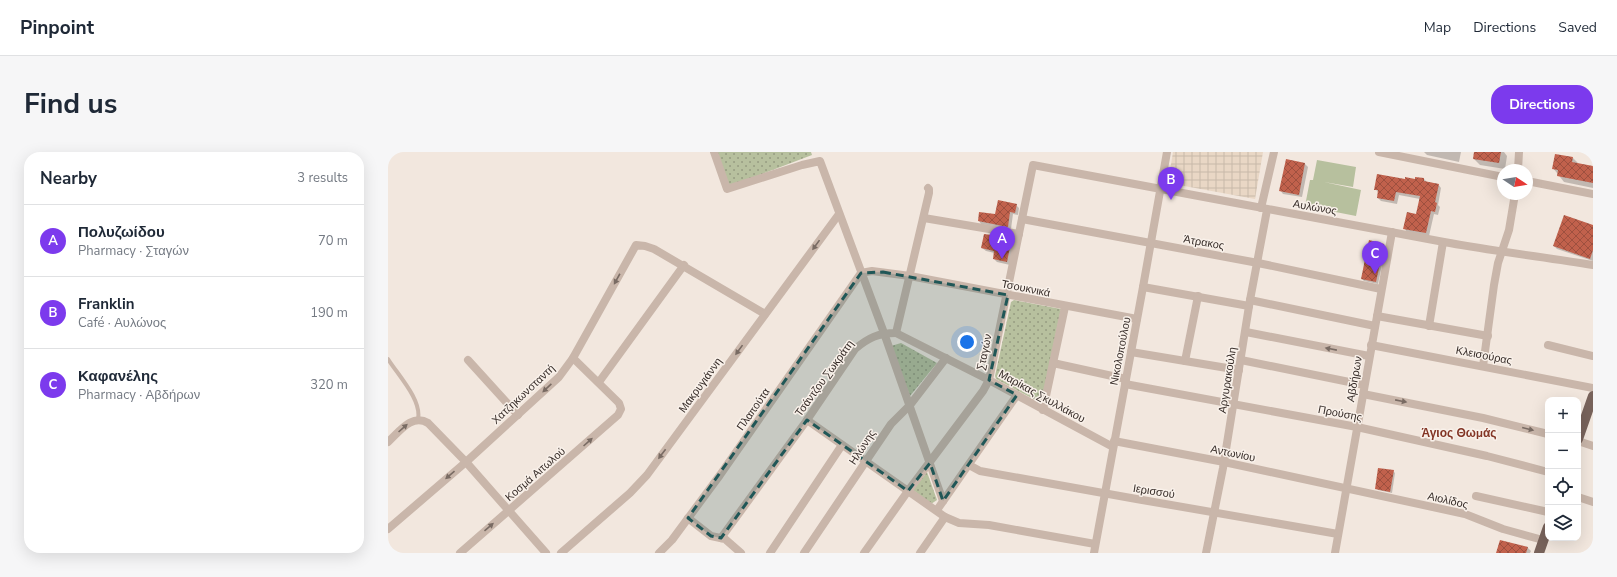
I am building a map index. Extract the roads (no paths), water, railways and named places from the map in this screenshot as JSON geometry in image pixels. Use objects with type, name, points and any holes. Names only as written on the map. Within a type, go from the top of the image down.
[{"type":"main road","points":[[1580,433],[1593,396]]},
{"type":"main road","points":[[1540,553],[1545,535]]},
{"type":"street","points":[[714,152],[727,190],[802,165],[820,161],[884,333],[943,500]]},
{"type":"street","name":"Νικολοπούλου","points":[[1094,553],[1167,152]]},
{"type":"street","name":"Αργυρακούλη","points":[[1206,553],[1234,404],[1246,332],[1249,303],[1258,263],[1264,209],[1274,152]]},
{"type":"street","points":[[1379,152],[1497,175]]},
{"type":"street","points":[[1518,164],[1519,152]]},
{"type":"street","name":"Αυλώνος","points":[[1033,165],[1443,242],[1593,265]]},
{"type":"street","name":"Σταγών","points":[[864,553],[990,380],[1033,165]]},
{"type":"street","points":[[1533,182],[1593,194]]},
{"type":"street","points":[[896,333],[924,218],[929,192],[928,188]]},
{"type":"street","points":[[1483,366],[1498,263],[1509,230],[1514,200]]},
{"type":"street","name":"Μακρυγιάννη","points":[[561,553],[630,493],[647,475],[839,214]]},
{"type":"street","points":[[924,218],[1019,234]]},
{"type":"street","name":"Άτρακος","points":[[1022,219],[1258,263],[1382,289]]},
{"type":"street","name":"Αβδήρων","points":[[1335,553],[1392,232]]},
{"type":"street","points":[[1429,326],[1443,242]]},
{"type":"street","name":"Χατζηκωνσταντή","points":[[388,529],[466,462],[559,377],[573,358],[636,245],[654,249],[684,265]]},
{"type":"street","points":[[573,358],[599,382],[684,265],[765,314]]},
{"type":"street","name":"Τσουκνικά","points":[[861,274],[872,271],[910,276],[1065,307],[1137,319]]},
{"type":"street","name":"Πλαπούτα","points":[[659,553],[672,540],[734,456],[861,274]]},
{"type":"street","points":[[1143,287],[1249,303],[1375,326]]},
{"type":"street","points":[[1185,361],[1198,296]]},
{"type":"street","points":[[1043,410],[1065,307]]},
{"type":"street","points":[[1377,316],[1488,336]]},
{"type":"street","points":[[1246,332],[1369,356]]},
{"type":"street","name":"Τσάντζου Σωκράτη","points":[[721,538],[807,420],[855,349],[864,342],[884,333],[896,333]]},
{"type":"street","name":"Μαρίκας Σκυλλάκου","points":[[896,333],[990,380],[1043,410],[1114,444]]},
{"type":"street","name":"Κλεισούρας","points":[[1371,345],[1593,388]]},
{"type":"street","points":[[1548,345],[1593,356]]},
{"type":"street","points":[[1131,352],[1239,370]]},
{"type":"street","name":"Ηλώνης","points":[[804,553],[891,424],[910,405],[946,358]]},
{"type":"street","points":[[468,360],[518,415]]},
{"type":"street","points":[[1241,360],[1364,385]]},
{"type":"street","name":"Προύσης","points":[[1053,363],[1126,382],[1357,427],[1487,456],[1545,471]]},
{"type":"street","name":"Κοσμά Αιτωλού","points":[[460,553],[618,415],[621,409],[619,403],[599,382]]},
{"type":"street","points":[[1363,394],[1483,418],[1545,433]]},
{"type":"street","points":[[937,510],[1017,396]]},
{"type":"street","points":[[388,442],[411,422],[419,419],[435,429],[546,553]]},
{"type":"street","points":[[807,420],[908,491],[945,516],[959,523],[988,525],[1095,544]]},
{"type":"street","points":[[1581,441],[1593,446]]},
{"type":"street","name":"Αντωνίου","points":[[1114,444],[1224,462],[1346,489]]},
{"type":"street","points":[[770,553],[842,445]]},
{"type":"street","name":"Ιερισσού","points":[[969,465],[980,471],[1338,534]]},
{"type":"street","name":"Αιολίδος","points":[[1346,489],[1465,514],[1503,529],[1543,540]]},
{"type":"street","points":[[1476,496],[1545,511]]},
{"type":"street","points":[[1581,498],[1593,502]]},
{"type":"street","points":[[920,553],[945,516]]},
{"type":"street","points":[[688,518],[711,536],[721,538],[730,543],[741,553]]},
{"type":"lane","points":[[388,359],[414,398],[419,410],[419,419]]},
{"type":"place","name":"Franklin","points":[[1171,200]]},
{"type":"place","name":"Πολυζωίδου","points":[[1002,259]]},
{"type":"place","name":"Καφανέλης","points":[[1375,274]]},
{"type":"district","name":"Άγιος Θωμάς","points":[[1459,433]]}]
